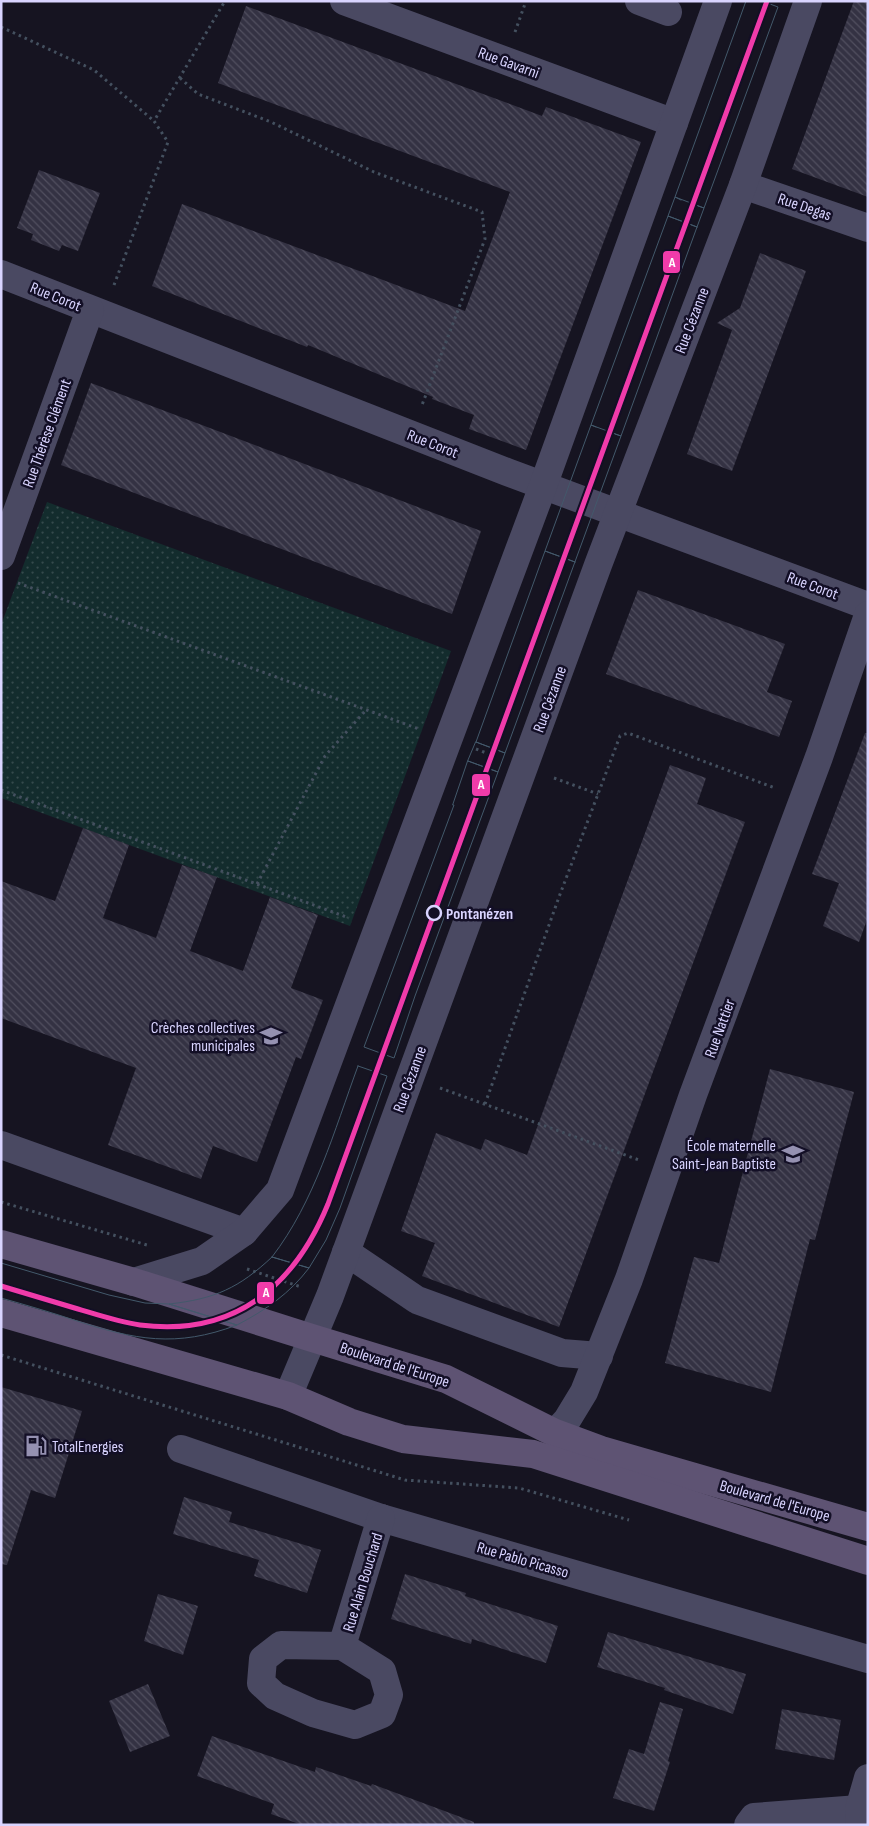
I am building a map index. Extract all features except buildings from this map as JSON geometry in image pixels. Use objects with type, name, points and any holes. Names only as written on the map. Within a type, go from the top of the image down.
[{"type":"main road","name":"Boulevard de l'Europe","points":[[1,1244],[134,1282],[446,1379],[555,1433],[601,1450],[868,1527]]},
{"type":"main road","name":"Boulevard de l'Europe","points":[[1,1313],[288,1396],[349,1422],[403,1439],[533,1454],[868,1560]]},
{"type":"street","name":"Rue Gavarni","points":[[344,1],[674,123]]},
{"type":"street","points":[[639,1],[668,12]]},
{"type":"street","points":[[134,1282],[202,1261],[244,1232],[280,1190],[543,486],[718,1]]},
{"type":"street","name":"Rue Cézanne","points":[[288,1396],[346,1252],[618,512],[743,185],[808,1]]},
{"type":"street","name":"Rue Degas","points":[[743,185],[868,228]]},
{"type":"street","name":"Rue Corot","points":[[1,274],[543,486],[618,512],[868,606]]},
{"type":"street","name":"Rue Thérèse Clément","points":[[6,568],[97,313]]},
{"type":"street","name":"Rue Nattier","points":[[555,1433],[567,1420],[584,1392],[629,1279],[697,1086],[804,799],[868,615]]},
{"type":"street","points":[[1,1145],[244,1232]]},
{"type":"street","points":[[346,1252],[417,1300],[562,1354],[599,1356]]},
{"type":"street","name":"Rue Pablo Picasso","points":[[181,1450],[381,1518],[868,1659]]},
{"type":"street","name":"Rue Alain Bouchard","points":[[342,1646],[381,1518]]},
{"type":"street","points":[[748,1825],[754,1817],[859,1817],[868,1778]]},
{"type":"path","points":[[154,121],[225,1]]},
{"type":"path","points":[[1,27],[94,70],[154,121],[168,142],[97,313]]},
{"type":"path","points":[[180,78],[198,94],[271,122],[374,172],[482,212],[484,238],[411,434]]},
{"type":"path","points":[[6,568],[366,710],[448,740]]},
{"type":"path","points":[[257,884],[325,756],[366,710]]},
{"type":"path","points":[[485,1104],[620,736],[628,732],[804,799]]},
{"type":"path","points":[[553,778],[598,794]]},
{"type":"path","points":[[1,790],[378,929]]},
{"type":"path","points":[[436,1086],[646,1163]]},
{"type":"green space","points":[[47,502],[451,651],[350,926],[1,798],[1,625]]},
{"type":"tram line","points":[[681,200],[675,197],[746,1]]},
{"type":"tram line","points":[[698,206],[704,208],[778,7],[762,1]]},
{"type":"tram line","points":[[615,434],[621,436],[704,208],[675,197],[668,216],[697,227]]},
{"type":"tram line","points":[[596,427],[591,425],[668,216],[697,227]]},
{"type":"tram line","points":[[575,562],[545,551],[476,742],[505,753],[621,436],[591,425],[545,551],[575,562]]},
{"type":"tram line","points":[[476,742],[505,753],[498,772],[468,761],[476,742]]},
{"type":"tram line","points":[[468,761],[498,772],[394,1058],[364,1047],[454,805],[468,761]]},
{"type":"tram line","points":[[358,1066],[387,1076],[340,1208],[326,1240],[309,1268],[272,1257],[300,1213],[312,1189],[332,1140],[358,1066]]},
{"type":"tram line","points":[[272,1257],[309,1268],[277,1300],[237,1325],[169,1304],[200,1299],[225,1290],[248,1277],[272,1257]]},
{"type":"tram line","points":[[1,1263],[109,1295],[145,1303],[169,1304],[237,1325],[194,1337],[156,1339],[96,1327],[1,1298]]},
{"type":"transit line","name":"A","points":[[1,1286],[132,1324],[174,1327],[204,1323],[232,1314],[256,1300],[278,1282],[298,1260],[314,1234],[328,1204],[767,1]]},
{"type":"place","name":"Pontanézen","points":[[434,913]]},
{"type":"place","name":"Crèches collectives municipales","points":[[271,1036]]},
{"type":"place","name":"École maternelle Saint-Jean Baptiste","points":[[793,1154]]},
{"type":"place","name":"TotalEnergies","points":[[36,1446]]}]
